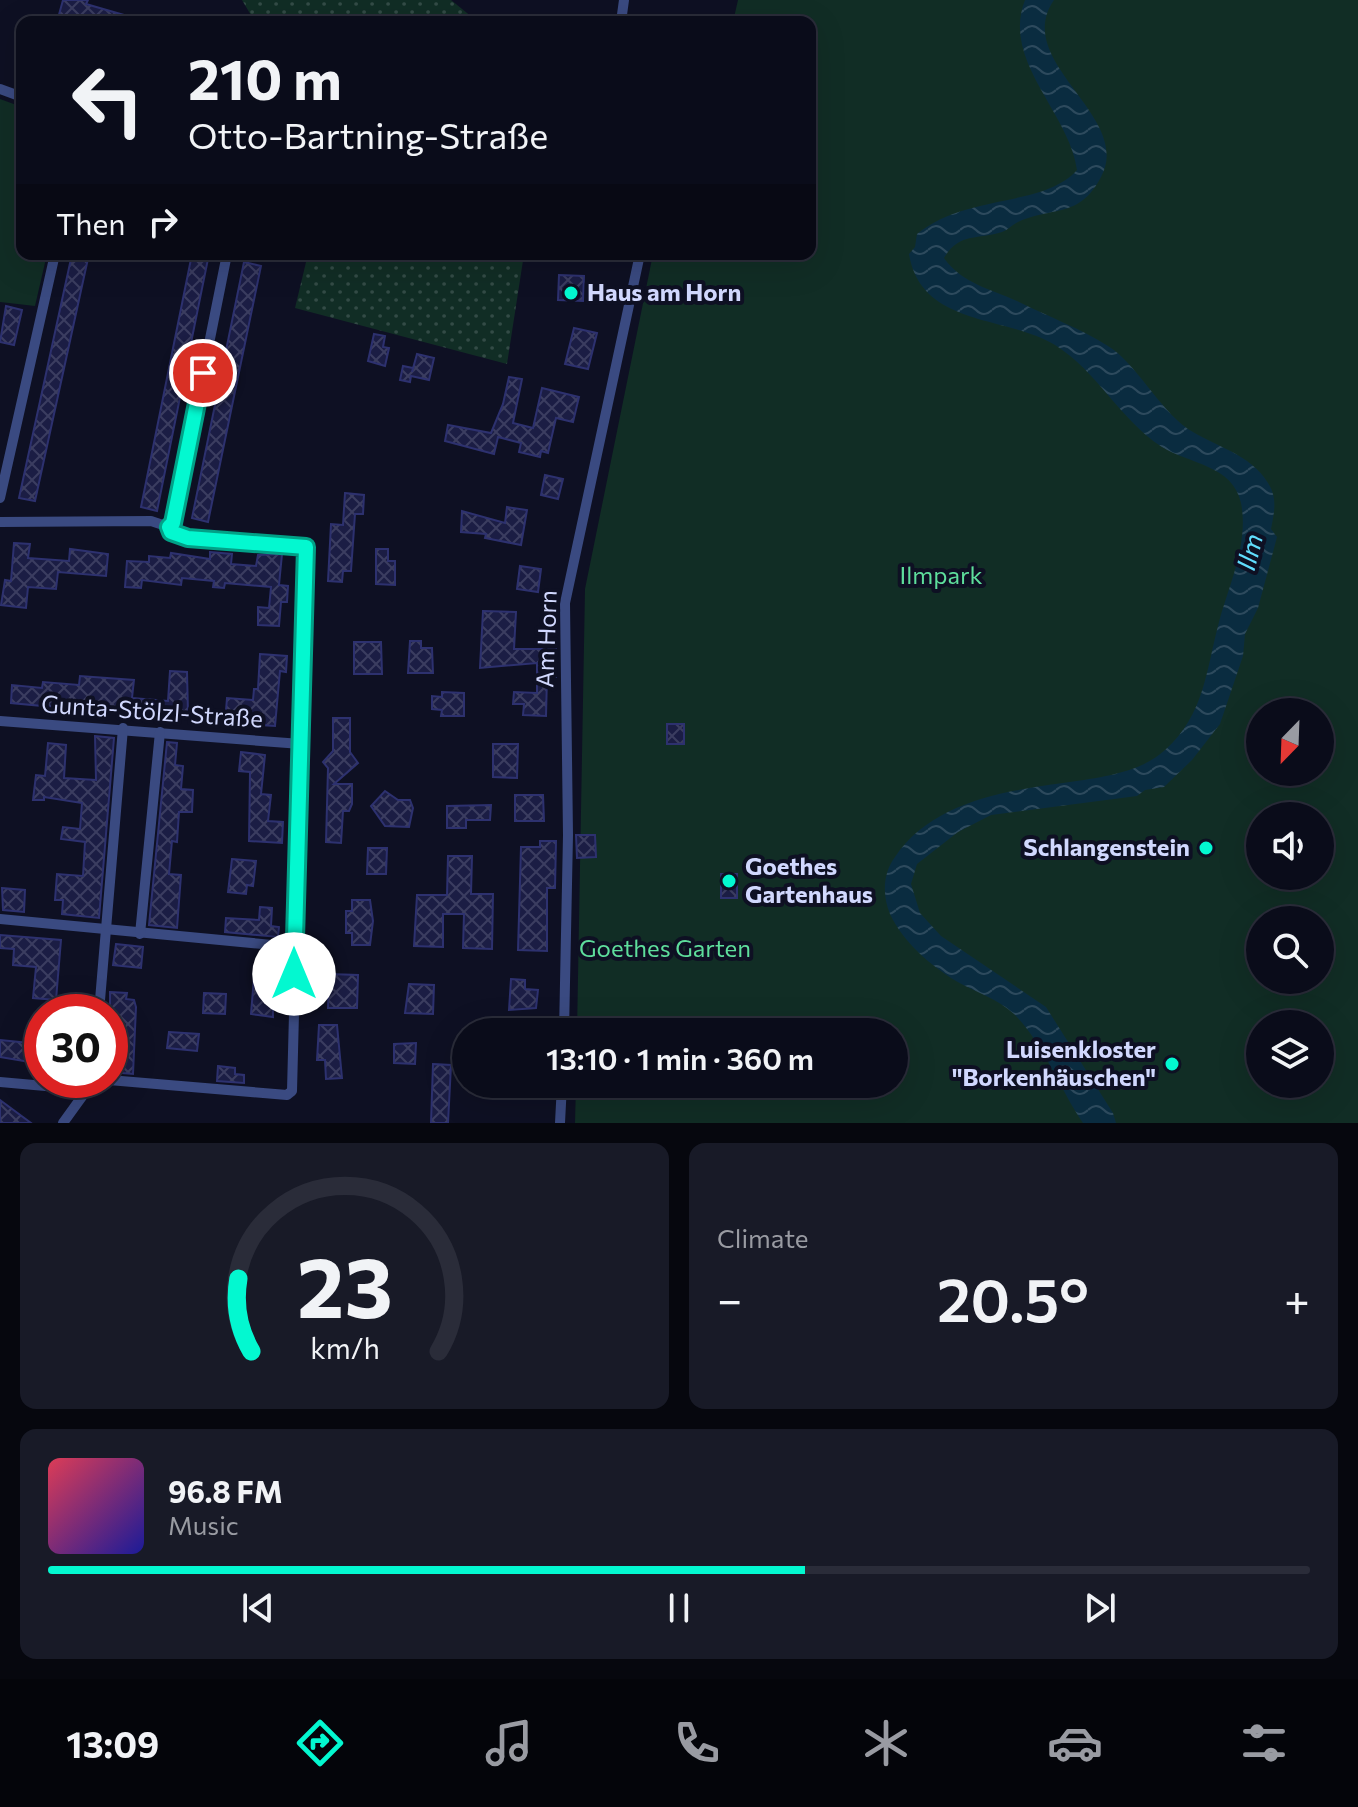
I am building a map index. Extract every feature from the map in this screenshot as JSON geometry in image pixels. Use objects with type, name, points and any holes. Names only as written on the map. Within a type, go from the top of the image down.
[{"type":"street","points":[[0,498],[54,260]]},
{"type":"street","points":[[169,527],[173,523],[226,260]]},
{"type":"street","name":"Am Horn","points":[[564,1018],[568,835],[565,603],[639,260]]},
{"type":"street","points":[[0,522],[151,521],[169,527],[176,537],[306,547],[292,1091],[287,1095],[128,1082]]},
{"type":"street","name":"Gunta-Stölzl-Straße","points":[[0,721],[301,744]]},
{"type":"street","points":[[101,994],[123,728]]},
{"type":"street","points":[[140,934],[160,732]]},
{"type":"street","points":[[0,919],[294,947]]},
{"type":"street","points":[[0,1082],[24,1083]]},
{"type":"street","points":[[63,1123],[82,1098]]},
{"type":"street","points":[[560,1123],[561,1098]]},
{"type":"green space","points":[[242,0],[451,0],[471,16],[251,16]]},
{"type":"green space","name":"Ilmpark","points":[[738,0],[1358,0],[1358,1123],[575,1123],[576,1098],[908,1098],[908,1018],[577,1018],[585,589],[652,260],[816,260],[816,16],[734,16]]},
{"type":"green space","points":[[0,99],[16,105],[16,260],[46,260],[35,306],[0,302]]},
{"type":"green space","points":[[307,260],[523,260],[507,364],[295,308]]},
{"type":"water","name":"Ilm","points":[[1025,0],[1054,0],[1045,23],[1048,45],[1102,132],[1107,154],[1101,177],[1084,200],[1064,209],[1031,217],[1002,232],[963,240],[944,258],[969,280],[1108,346],[1128,363],[1177,420],[1252,465],[1271,489],[1274,512],[1271,529],[1277,537],[1258,608],[1245,634],[1243,656],[1220,724],[1192,760],[1164,787],[1145,790],[1137,796],[991,815],[958,832],[917,864],[911,884],[920,913],[941,936],[1046,1007],[1113,1113],[1116,1123],[1083,1123],[1024,1025],[1008,1009],[956,981],[918,952],[890,914],[885,892],[888,870],[895,857],[910,839],[948,812],[1016,790],[1117,774],[1143,765],[1165,750],[1188,722],[1202,690],[1240,548],[1241,503],[1236,490],[1220,473],[1173,453],[1147,436],[1084,368],[1055,345],[1035,335],[968,316],[948,307],[930,295],[917,278],[909,254],[915,247],[917,234],[958,212],[1045,190],[1077,170],[1062,128],[1029,65],[1022,44],[1020,22]]},
{"type":"building","points":[[63,0],[88,0],[86,4],[128,16],[59,16]]},
{"type":"building","points":[[71,260],[88,260],[35,501],[19,498]]},
{"type":"building","points":[[191,260],[208,260],[157,511],[141,507]]},
{"type":"building","points":[[244,262],[261,266],[208,522],[192,518]]},
{"type":"building","name":"Haus am Horn","points":[[559,275],[584,276],[583,301],[558,300]]},
{"type":"building","points":[[6,306],[22,310],[14,345],[0,342]]},
{"type":"building","points":[[574,328],[597,333],[588,369],[565,364]]},
{"type":"building","points":[[374,334],[385,336],[383,347],[389,348],[385,366],[368,361]]},
{"type":"building","points":[[417,354],[434,358],[429,380],[411,376],[410,382],[400,380],[403,366],[413,368],[412,372]]},
{"type":"building","points":[[509,377],[522,379],[513,423],[533,428],[542,388],[579,397],[573,422],[556,418],[548,453],[541,451],[540,457],[519,452],[521,443],[498,437],[494,454],[445,441],[448,425],[491,433],[503,404]]},
{"type":"building","points":[[545,475],[563,479],[558,499],[541,495]]},
{"type":"building","points":[[345,493],[364,495],[363,514],[355,514],[351,571],[343,571],[342,582],[328,581],[331,524],[343,525]]},
{"type":"building","points":[[507,507],[527,510],[521,545],[485,538],[486,534],[461,532],[462,511],[505,523]]},
{"type":"building","points":[[14,543],[30,544],[28,558],[69,561],[70,549],[108,554],[106,576],[58,572],[56,589],[28,587],[26,608],[1,605],[5,580],[11,581]]},
{"type":"building","points":[[376,549],[388,549],[388,561],[395,561],[395,585],[376,584]]},
{"type":"building","points":[[210,552],[232,554],[231,564],[256,566],[258,555],[282,554],[279,585],[288,586],[287,602],[281,602],[279,626],[258,625],[258,607],[269,608],[271,587],[225,583],[224,588],[213,587],[214,581],[182,578],[181,585],[142,580],[141,588],[125,587],[127,561],[149,562],[149,556],[170,558],[171,553],[210,559]]},
{"type":"building","points":[[520,566],[541,569],[538,592],[517,589]]},
{"type":"building","points":[[483,611],[516,612],[514,649],[556,649],[556,677],[547,677],[546,716],[523,715],[524,704],[513,704],[514,692],[537,693],[537,663],[480,668]]},
{"type":"building","points":[[410,641],[421,641],[421,648],[432,648],[433,673],[408,673]]},
{"type":"building","points":[[354,642],[381,642],[382,674],[354,674]]},
{"type":"building","points":[[260,654],[287,656],[286,672],[280,671],[275,726],[225,723],[227,698],[253,700],[254,689],[258,689]]},
{"type":"building","points":[[170,671],[187,672],[188,713],[180,713],[180,719],[11,703],[12,685],[42,688],[43,682],[79,685],[80,676],[134,680],[132,698],[168,701]]},
{"type":"building","points":[[442,692],[464,693],[464,716],[441,716],[442,710],[432,709],[432,696],[442,697]]},
{"type":"building","points":[[333,718],[350,718],[350,752],[358,763],[334,784],[352,784],[352,804],[349,811],[343,811],[341,843],[326,842],[328,768],[323,762],[333,751]]},
{"type":"building","points":[[667,724],[684,724],[684,744],[667,744]]},
{"type":"building","points":[[95,736],[114,738],[99,918],[62,914],[63,900],[55,900],[57,874],[83,876],[85,842],[61,839],[63,827],[80,829],[82,803],[44,797],[44,800],[33,800],[36,775],[45,776],[48,743],[66,745],[64,778],[96,780]]},
{"type":"building","points":[[167,742],[177,743],[175,765],[183,766],[181,789],[193,790],[192,812],[179,812],[177,842],[172,841],[169,874],[181,875],[177,928],[149,925]]},
{"type":"building","points":[[493,744],[518,744],[517,778],[493,777]]},
{"type":"building","points":[[241,752],[265,755],[261,794],[271,795],[268,821],[283,822],[282,843],[249,841],[250,772],[239,771]]},
{"type":"building","points":[[385,791],[398,800],[410,800],[413,808],[409,827],[385,826],[371,806]]},
{"type":"building","points":[[515,795],[543,795],[544,821],[515,821]]},
{"type":"building","points":[[491,805],[490,820],[466,820],[466,828],[447,828],[447,806]]},
{"type":"building","points":[[576,835],[595,835],[596,857],[577,858]]},
{"type":"building","points":[[540,841],[556,841],[555,888],[547,888],[547,951],[518,950],[521,847],[540,847]]},
{"type":"building","points":[[368,848],[387,848],[386,874],[367,874]]},
{"type":"building","points":[[448,856],[472,856],[471,894],[493,894],[492,949],[463,948],[464,914],[443,914],[443,947],[414,946],[417,895],[447,895]]},
{"type":"building","points":[[232,859],[256,861],[253,886],[247,885],[246,894],[228,892]]},
{"type":"building","name":"Goethes Gartenhaus","points":[[721,874],[737,874],[737,898],[721,898]]},
{"type":"building","points":[[2,888],[25,890],[24,912],[3,910]]},
{"type":"building","points":[[352,900],[370,900],[373,921],[370,945],[352,945],[352,933],[346,933],[346,911],[352,911]]},
{"type":"building","points":[[260,907],[272,908],[271,926],[279,927],[278,937],[225,932],[226,918],[259,920]]},
{"type":"building","points":[[0,935],[61,940],[56,994],[33,994],[36,967],[13,965],[14,949],[0,948]]},
{"type":"building","points":[[116,944],[143,947],[141,968],[113,965]]},
{"type":"building","points":[[260,952],[272,953],[273,1017],[251,1014],[255,965],[260,966]]},
{"type":"building","points":[[329,974],[358,975],[357,1008],[328,1008]]},
{"type":"building","points":[[511,979],[525,980],[525,989],[538,990],[536,1008],[509,1010]]},
{"type":"building","points":[[409,984],[434,985],[433,1014],[405,1013]]},
{"type":"building","points":[[204,993],[226,994],[225,1014],[203,1013]]},
{"type":"building","points":[[128,999],[134,1000],[136,1007],[133,1074],[128,1074]]},
{"type":"building","points":[[319,1025],[337,1025],[342,1078],[326,1079],[325,1060],[317,1060]]},
{"type":"building","points":[[169,1032],[199,1034],[197,1051],[167,1048]]},
{"type":"building","points":[[0,1040],[24,1042],[24,1061],[0,1057]]},
{"type":"building","points":[[416,1043],[415,1064],[394,1063],[394,1044]]},
{"type":"building","points":[[433,1064],[451,1065],[448,1123],[431,1123]]},
{"type":"building","points":[[218,1066],[235,1068],[235,1074],[244,1075],[244,1083],[217,1081]]},
{"type":"building","points":[[0,1100],[31,1123],[0,1123]]},
{"type":"place","name":"Haus am Horn","points":[[571,293]]},
{"type":"place","name":"Schlangenstein","points":[[1206,848]]},
{"type":"place","name":"Goethes Gartenhaus","points":[[729,881]]},
{"type":"place","name":"Luisenkloster \"Borkenhäuschen\"","points":[[1172,1064]]},
{"type":"route","points":[[203,373],[173,523],[169,527],[171,532],[176,537],[306,547],[294,974]]},
{"type":"park label","name":"Goethes Garten","points":[[665,949]]}]
